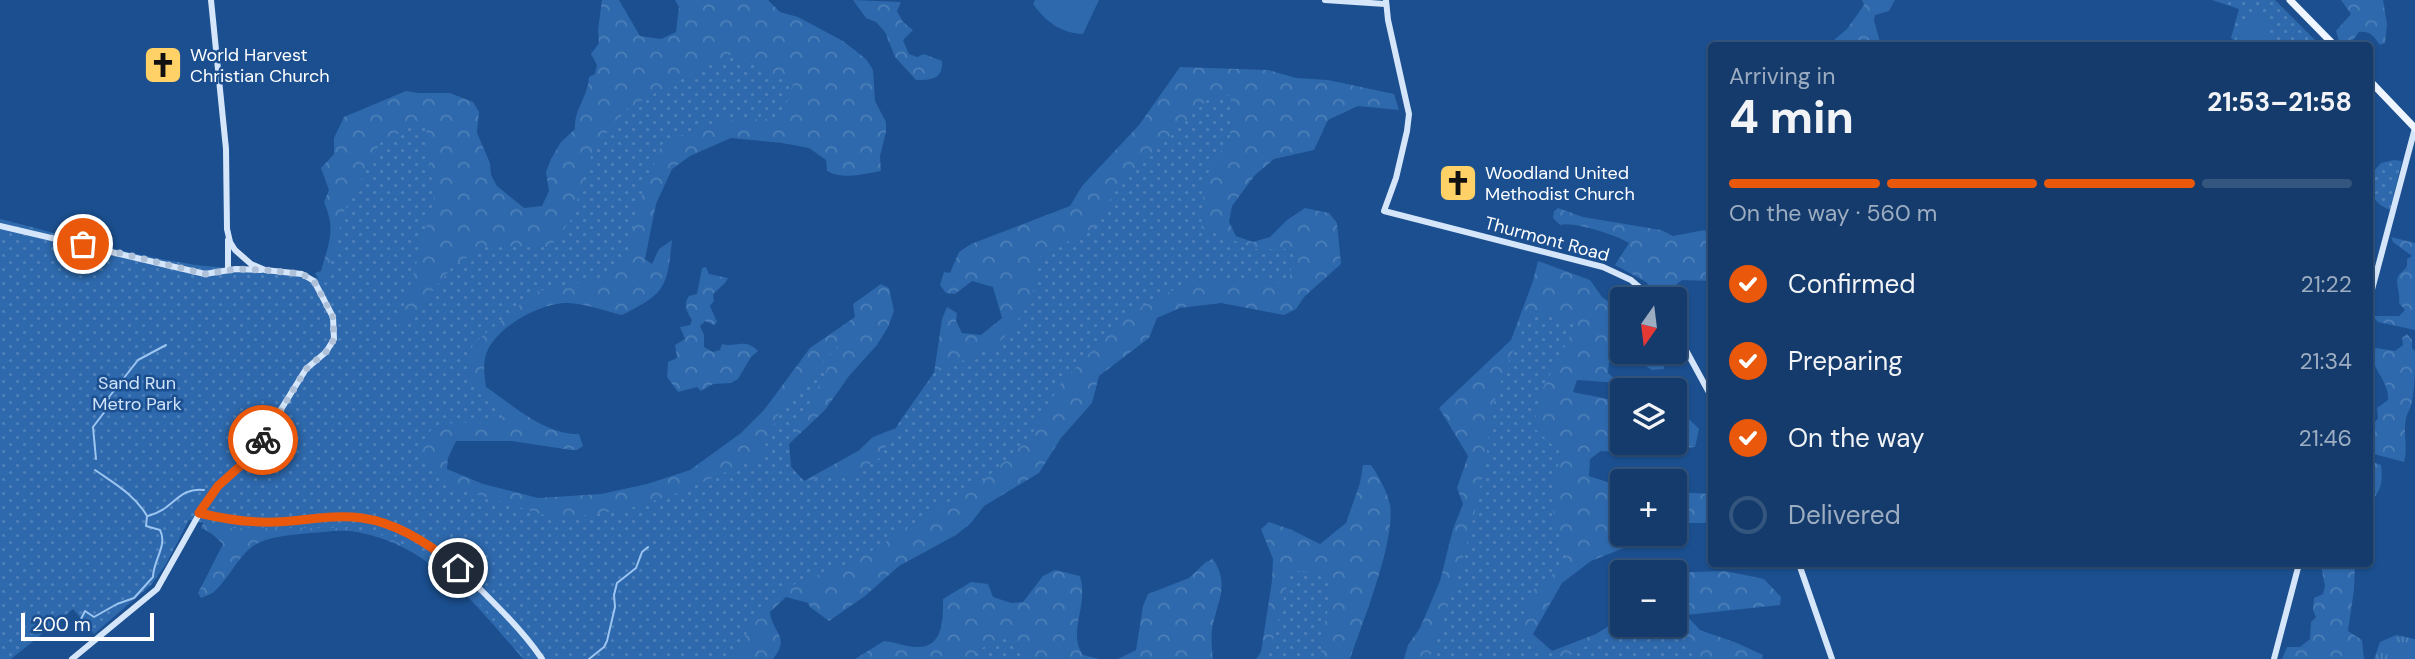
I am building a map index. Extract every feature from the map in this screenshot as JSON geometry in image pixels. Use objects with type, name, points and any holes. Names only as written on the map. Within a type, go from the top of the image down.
[{"type":"main road","points":[[2290,0],[2331,42]]},
{"type":"main road","points":[[2373,84],[2415,128]]},
{"type":"street","points":[[211,0],[225,134],[228,270]]},
{"type":"street","points":[[1325,0],[1370,5],[1385,2]]},
{"type":"street","name":"Thurmont Road","points":[[1385,2],[1409,114],[1396,178],[1384,211],[1603,267],[1631,280],[1639,287]]},
{"type":"street","points":[[2373,286],[2415,128]]},
{"type":"street","points":[[0,226],[192,272],[211,275],[228,270],[265,270],[302,274],[314,281],[333,317],[334,339],[326,352],[306,369],[254,453],[218,486],[199,513],[158,589],[72,659]]},
{"type":"street","points":[[227,229],[235,250],[251,264],[265,270]]},
{"type":"street","points":[[1687,352],[1708,391]]},
{"type":"street","points":[[199,513],[257,522],[350,517],[394,527],[431,547],[458,568],[510,619],[542,659]]},
{"type":"street","points":[[1800,567],[1832,659]]},
{"type":"street","points":[[2274,659],[2298,567]]},
{"type":"green space","points":[[602,0],[619,0],[640,36],[661,39],[676,32],[679,7],[675,0],[768,0],[780,12],[798,17],[843,41],[866,59],[873,70],[875,101],[886,122],[880,156],[881,171],[854,176],[833,174],[827,171],[826,160],[809,148],[731,138],[690,156],[672,169],[656,204],[645,259],[652,264],[659,249],[672,240],[666,279],[656,294],[622,315],[569,303],[545,307],[518,319],[496,338],[489,348],[484,366],[486,387],[542,424],[554,430],[579,434],[583,446],[571,450],[511,441],[456,441],[448,458],[447,469],[483,484],[538,498],[601,494],[647,484],[690,470],[741,433],[764,410],[810,348],[855,317],[853,304],[881,284],[889,288],[894,311],[888,327],[877,345],[849,376],[825,410],[789,444],[791,467],[804,481],[858,451],[873,437],[896,428],[934,373],[942,319],[947,307],[957,313],[956,321],[962,333],[981,335],[1002,318],[993,287],[972,281],[955,294],[946,293],[940,285],[944,272],[950,273],[959,252],[971,244],[1070,206],[1082,186],[1139,125],[1180,67],[1268,70],[1296,78],[1328,80],[1394,94],[1399,110],[1358,106],[1328,120],[1314,150],[1274,159],[1255,175],[1232,206],[1229,222],[1236,236],[1253,242],[1270,237],[1287,220],[1305,208],[1329,213],[1337,223],[1341,264],[1305,296],[1296,309],[1284,315],[1221,303],[1180,308],[1157,318],[1149,338],[1099,376],[1092,403],[1061,438],[1039,473],[984,506],[971,523],[956,535],[899,566],[865,596],[829,621],[808,603],[786,597],[770,612],[781,640],[773,659],[523,659],[470,599],[430,564],[383,539],[351,531],[288,535],[259,543],[242,556],[215,591],[201,598],[198,593],[223,544],[201,528],[214,499],[337,310],[315,273],[321,271],[330,236],[330,221],[324,202],[329,190],[321,168],[334,154],[334,138],[344,117],[406,91],[450,93],[473,102],[479,112],[477,133],[497,186],[524,208],[542,206],[549,191],[546,172],[551,159],[561,142],[575,129],[589,77],[595,74],[597,65],[591,54],[599,43]]},
{"type":"green space","points":[[853,0],[901,2],[897,11],[903,22],[913,30],[903,40],[909,54],[917,57],[924,54],[942,61],[941,72],[932,79],[916,80],[895,57],[885,32],[876,22],[866,18]]},
{"type":"green space","points":[[1035,0],[1099,0],[1083,34],[1055,25],[1033,4]]},
{"type":"green space","points":[[1862,0],[1895,0],[1889,11],[1875,15],[1874,21],[1880,42],[1834,42],[1847,29],[1864,5]]},
{"type":"green space","points":[[2212,0],[2275,0],[2317,42],[2236,42],[2231,38],[2239,9]]},
{"type":"green space","points":[[2341,0],[2383,0],[2387,24],[2385,43],[2380,45],[2366,32],[2359,32],[2351,42],[2339,41],[2336,31],[2351,14]]},
{"type":"green space","points":[[2254,16],[2258,16],[2268,23],[2271,42],[2241,42],[2237,37]]},
{"type":"green space","name":"Sand Run Metro Park","points":[[732,54],[793,85],[781,118],[720,121],[662,144],[640,200],[628,251],[602,277],[535,292],[473,344],[467,366],[474,386],[508,413],[496,422],[453,423],[432,427],[421,455],[447,485],[557,519],[624,510],[678,493],[760,457],[778,415],[811,374],[840,344],[789,444],[791,467],[804,481],[852,474],[880,458],[900,421],[934,373],[994,347],[1013,329],[1033,294],[1037,258],[1099,225],[1112,195],[1207,100],[1231,95],[1230,137],[1205,178],[1201,228],[1256,249],[1294,249],[1289,283],[1194,279],[1126,315],[1061,383],[1030,438],[986,478],[857,560],[790,586],[763,608],[730,659],[525,659],[467,590],[417,551],[379,534],[349,528],[231,528],[189,520],[166,564],[152,584],[94,634],[73,609],[11,659],[0,659],[0,219],[150,257],[326,280],[344,212],[380,143],[425,120],[434,199],[397,334],[453,266],[488,245],[550,247],[571,220],[592,153],[622,112]]},
{"type":"green space","points":[[2402,161],[2390,210],[2373,197],[2373,172],[2381,163]]},
{"type":"green space","points":[[1558,208],[1583,217],[1661,230],[1673,236],[1705,230],[1708,238],[1708,281],[1682,280],[1673,287],[1650,287],[1615,265],[1629,243],[1594,230],[1560,225],[1553,218],[1554,211]]},
{"type":"green space","points":[[2391,237],[2415,243],[2415,330],[2378,322],[2373,316],[2399,316],[2405,310],[2399,303],[2397,281],[2407,266],[2407,259],[2412,256],[2393,242]]},
{"type":"green space","points":[[1538,261],[1590,280],[1602,297],[1610,303],[1608,373],[1614,378],[1610,378],[1610,382],[1577,380],[1573,392],[1610,400],[1610,451],[1601,451],[1590,459],[1589,476],[1610,483],[1610,546],[1629,546],[1591,561],[1562,583],[1533,634],[1552,651],[1596,634],[1610,625],[1610,637],[1687,637],[1687,616],[1700,630],[1763,655],[1762,659],[1404,659],[1408,645],[1420,628],[1440,581],[1453,529],[1463,504],[1457,488],[1468,456],[1439,408],[1511,340]]},
{"type":"green space","points":[[706,267],[709,274],[728,278],[713,294],[714,301],[710,306],[717,322],[714,325],[705,321],[700,326],[704,335],[704,347],[713,352],[720,350],[722,344],[744,344],[758,351],[751,357],[738,379],[731,383],[713,384],[701,391],[697,387],[678,392],[667,377],[668,362],[677,358],[675,345],[685,339],[680,327],[690,325],[692,320],[686,302],[689,296],[697,294],[702,268]]},
{"type":"green space","points":[[1531,311],[1576,325],[1543,388],[1533,427],[1560,452],[1552,507],[1568,562],[1533,590],[1518,629],[1532,647],[1565,658],[1610,635],[1610,637],[1680,637],[1694,649],[1698,659],[1429,659],[1469,535],[1486,459],[1495,398]]},
{"type":"green space","points":[[2407,334],[2415,351],[2414,389],[2405,424],[2404,462],[2373,454],[2373,425],[2378,418],[2377,408],[2388,400],[2388,393],[2373,361],[2373,350],[2376,348],[2395,351],[2403,345],[2402,338]]},
{"type":"green space","points":[[1643,364],[1665,364],[1664,369],[1652,370]]},
{"type":"green space","points":[[1687,417],[1699,429],[1695,447],[1687,448]]},
{"type":"green space","points":[[2373,462],[2381,465],[2382,476],[2373,499]]},
{"type":"green space","points":[[1363,465],[1371,465],[1382,484],[1390,505],[1390,520],[1377,582],[1350,659],[1256,659],[1261,652],[1273,559],[1261,529],[1269,522],[1320,544],[1346,523],[1360,483]]},
{"type":"green space","points":[[1687,493],[1708,494],[1708,523],[1687,523]]},
{"type":"green space","points":[[1213,559],[1222,586],[1212,630],[1213,659],[1118,659],[1136,650],[1143,606],[1148,594],[1189,578]]},
{"type":"green space","points":[[2321,567],[2355,567],[2348,631],[2362,640],[2364,659],[2282,659],[2287,647],[2300,647],[2310,639],[2311,622],[2316,617],[2313,610],[2314,598],[2323,594],[2325,586]]},
{"type":"green space","points":[[1055,570],[1080,576],[1082,597],[1077,628],[1079,646],[1083,655],[1099,659],[855,659],[884,641],[926,646],[937,637],[940,630],[943,599],[971,582],[988,584],[993,597],[1011,603],[1023,602],[1043,576]]},
{"type":"green space","points":[[1291,570],[1317,574],[1333,587],[1321,640],[1321,659],[1268,659]]},
{"type":"green space","points":[[1725,571],[1764,579],[1781,597],[1780,605],[1687,615],[1687,574]]},
{"type":"green space","points":[[1006,632],[1030,659],[973,659],[981,649]]},
{"type":"green space","points":[[2396,635],[2415,639],[2415,659],[2374,659],[2380,642]]},
{"type":"waterway","points":[[96,459],[93,427],[109,406],[109,397],[138,360],[166,345]]},
{"type":"waterway","points":[[80,621],[85,611],[94,617],[134,598],[153,577],[162,541],[160,530],[146,526],[147,516],[137,502],[95,470]]},
{"type":"waterway","points":[[148,516],[164,509],[188,492],[204,490]]},
{"type":"waterway","points":[[589,659],[604,647],[607,641],[615,607],[617,583],[636,568],[642,552],[648,547]]},
{"type":"way so far","points":[[83,244],[192,272],[211,275],[236,269],[265,270],[302,274],[314,281],[333,317],[334,339],[326,352],[306,369],[263,440]]},
{"type":"place","name":"World Harvest Christian Church","points":[[163,65]]},
{"type":"place","name":"Woodland United Methodist Church","points":[[1458,183]]},
{"type":"route","points":[[263,440],[254,453],[218,486],[199,513],[257,522],[340,517],[381,522],[416,538],[458,568]]}]
